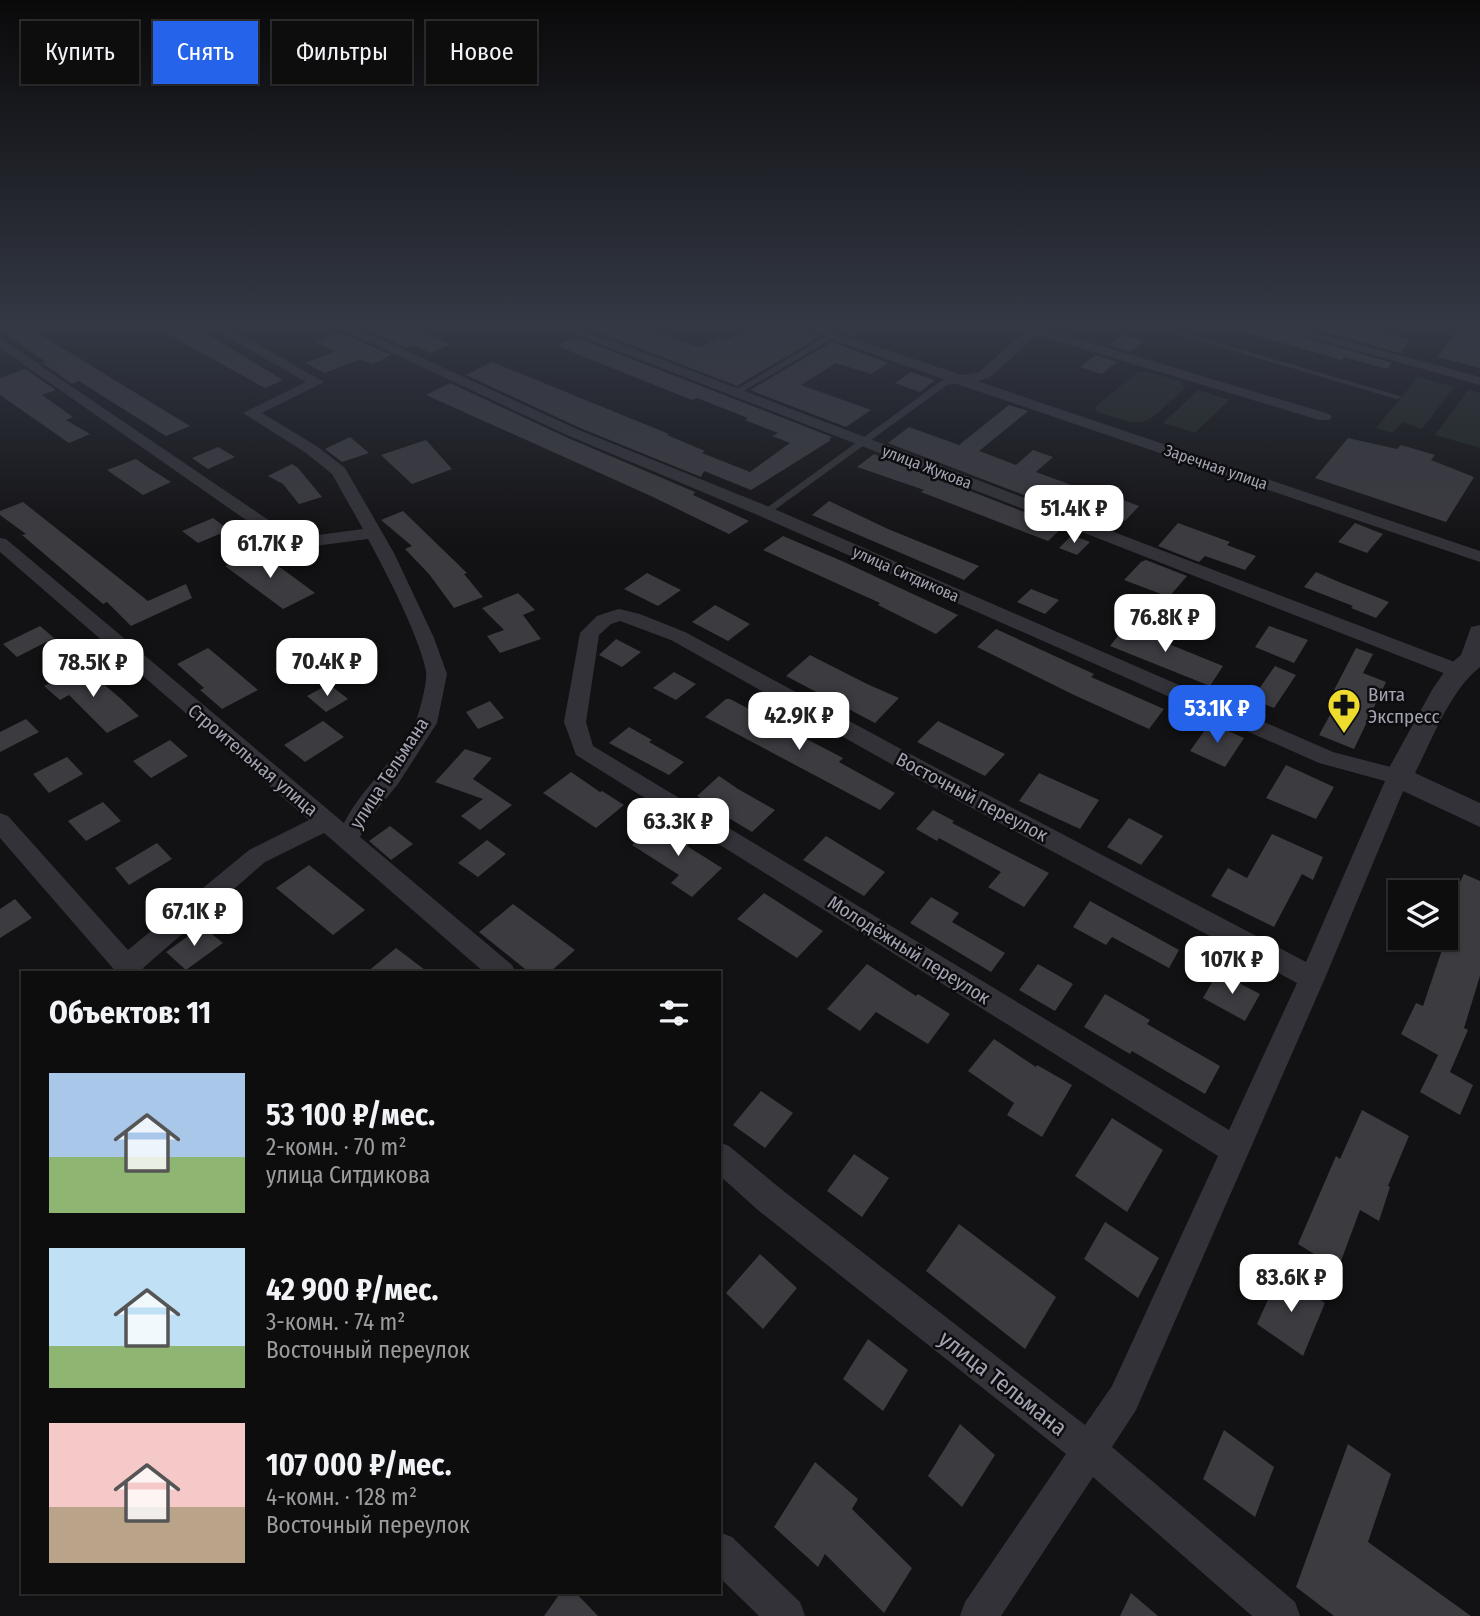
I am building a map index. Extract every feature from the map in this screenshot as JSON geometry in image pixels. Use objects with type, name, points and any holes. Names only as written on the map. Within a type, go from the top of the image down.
[{"type":"street","points":[[82,398],[292,544],[374,533]]},
{"type":"street","name":"улица Тельмана","points":[[281,398],[251,412],[312,450],[339,471],[374,533],[424,638],[437,674],[426,723],[390,778],[360,814],[347,840],[501,971]]},
{"type":"street","name":"улица Ситдикова","points":[[499,398],[574,433],[766,512],[1327,758],[1398,777],[1480,816]]},
{"type":"street","name":"улица Жукова","points":[[748,398],[861,441],[1473,656]]},
{"type":"street","name":"Заречная улица","points":[[1013,398],[1480,557]]},
{"type":"street","points":[[1261,398],[1324,417]]},
{"type":"street","name":"Строительная улица","points":[[0,543],[347,840]]},
{"type":"street","name":"Восточный переулок","points":[[584,750],[575,722],[590,633],[604,620],[619,615],[633,618],[678,636],[929,775],[1312,978]]},
{"type":"street","points":[[979,1616],[1124,1398],[1312,978],[1398,777],[1473,656]]},
{"type":"street","name":"Молодёжный переулок","points":[[584,750],[1235,1150]]},
{"type":"street","points":[[0,822],[130,970],[257,856],[325,822]]},
{"type":"street","name":"улица Тельмана","points":[[721,1158],[1089,1451],[1281,1616]]},
{"type":"street","points":[[721,1552],[786,1616]]},
{"type":"lane","points":[[766,512],[922,398]]},
{"type":"shaded area","points":[[1106,398],[1174,398],[1153,417],[1137,422],[1097,412],[1095,407]]},
{"type":"shaded area","points":[[1189,398],[1229,400],[1195,433],[1163,423]]},
{"type":"shaded area","points":[[1400,398],[1445,398],[1422,429],[1402,422],[1393,433],[1376,428]]},
{"type":"shaded area","points":[[1462,398],[1480,398],[1480,448],[1435,435]]},
{"type":"building","points":[[5,398],[47,398],[73,417],[66,420],[90,434],[69,443]]},
{"type":"building","points":[[107,398],[145,398],[190,426],[166,436]]},
{"type":"building","points":[[434,398],[483,398],[695,492],[693,495],[749,521],[729,534]]},
{"type":"building","points":[[516,398],[582,398],[669,434],[667,435],[705,451],[702,453],[750,472],[790,443],[772,436],[778,433],[745,420],[748,418],[698,398],[733,398],[832,437],[751,490],[704,471],[701,477],[580,428]]},
{"type":"building","points":[[772,398],[839,398],[871,410],[846,427]]},
{"type":"building","points":[[1009,405],[1028,411],[979,451],[1016,465],[1033,450],[1053,457],[1036,472],[1112,500],[1115,497],[1139,506],[1125,521],[1085,507],[1076,515],[888,443],[909,427],[959,445]]},
{"type":"building","points":[[350,437],[369,453],[342,462],[325,449]]},
{"type":"building","points":[[1348,438],[1397,449],[1401,445],[1435,455],[1431,460],[1474,477],[1446,522],[1315,478]]},
{"type":"building","points":[[426,440],[452,469],[412,484],[381,455]]},
{"type":"building","points":[[218,447],[235,457],[208,469],[192,458]]},
{"type":"building","points":[[874,454],[1063,527],[1048,541],[921,492],[924,490],[857,467]]},
{"type":"building","points":[[136,459],[171,482],[143,495],[107,470]]},
{"type":"building","points":[[292,464],[322,497],[299,504],[283,484],[268,476]]},
{"type":"building","points":[[829,501],[888,529],[979,566],[964,580],[812,515]]},
{"type":"building","points":[[23,502],[148,601],[186,584],[192,598],[131,626],[107,602],[103,604],[22,535],[26,534],[0,515],[0,511]]},
{"type":"building","points":[[403,511],[467,573],[464,574],[483,597],[454,608],[429,574],[405,549],[412,546],[381,520]]},
{"type":"building","points":[[213,518],[229,530],[198,543],[182,531]]},
{"type":"building","points":[[1178,523],[1230,542],[1227,545],[1256,556],[1245,570],[1205,556],[1199,562],[1158,546]]},
{"type":"building","points":[[1355,523],[1383,534],[1367,553],[1338,542]]},
{"type":"building","points":[[1072,535],[1090,542],[1077,555],[1059,548]]},
{"type":"building","points":[[783,536],[958,615],[936,634],[878,605],[880,603],[763,550]]},
{"type":"building","points":[[260,550],[315,593],[283,609],[225,566]]},
{"type":"building","points":[[1146,560],[1187,576],[1169,597],[1124,580]]},
{"type":"building","points":[[1316,572],[1389,602],[1376,618],[1351,608],[1353,606],[1304,587]]},
{"type":"building","points":[[647,573],[681,590],[658,606],[624,589]]},
{"type":"building","points":[[1031,589],[1059,600],[1045,614],[1017,602]]},
{"type":"building","points":[[518,593],[535,610],[523,615],[541,639],[500,653],[487,636],[504,630],[482,608]]},
{"type":"building","points":[[715,605],[750,624],[728,641],[692,622]]},
{"type":"building","points":[[1129,622],[1158,633],[1154,638],[1223,666],[1210,686],[1110,646]]},
{"type":"building","points":[[40,626],[54,638],[17,657],[3,644]]},
{"type":"building","points":[[1269,626],[1308,640],[1294,663],[1255,647]]},
{"type":"building","points":[[996,629],[1094,674],[1091,677],[1164,709],[1149,729],[977,647]]},
{"type":"building","points":[[616,639],[641,652],[622,667],[599,655]]},
{"type":"building","points":[[208,648],[258,690],[222,709],[200,690],[204,688],[177,664]]},
{"type":"building","points":[[1356,648],[1373,654],[1363,673],[1386,682],[1354,749],[1319,735],[1342,693],[1334,690]]},
{"type":"building","points":[[810,655],[899,698],[875,723],[786,676]]},
{"type":"building","points":[[82,666],[139,716],[107,733],[69,695],[60,700],[44,686]]},
{"type":"building","points":[[1275,666],[1296,675],[1274,708],[1252,699]]},
{"type":"building","points":[[674,672],[696,684],[676,700],[653,688]]},
{"type":"building","points":[[329,684],[348,699],[326,712],[307,696]]},
{"type":"building","points":[[726,699],[843,758],[839,762],[895,793],[880,810],[705,717]]},
{"type":"building","points":[[490,701],[504,718],[478,729],[466,712]]},
{"type":"building","points":[[26,719],[39,732],[0,752],[0,732]]},
{"type":"building","points":[[323,721],[344,737],[305,762],[284,745]]},
{"type":"building","points":[[938,721],[1005,754],[985,776],[917,742]]},
{"type":"building","points":[[1210,723],[1244,738],[1225,767],[1190,751]]},
{"type":"building","points":[[629,727],[684,762],[669,775],[609,743]]},
{"type":"building","points":[[170,740],[188,756],[151,778],[133,761]]},
{"type":"building","points":[[465,749],[492,758],[473,779],[512,805],[480,830],[461,816],[483,799],[435,782]]},
{"type":"building","points":[[67,757],[83,774],[49,793],[33,774]]},
{"type":"building","points":[[1286,765],[1334,787],[1316,819],[1266,798]]},
{"type":"building","points":[[571,772],[624,805],[596,828],[543,793]]},
{"type":"building","points":[[1039,773],[1099,800],[1080,829],[1019,801]]},
{"type":"building","points":[[719,776],[775,810],[752,832],[727,817],[729,815],[697,796]]},
{"type":"building","points":[[103,802],[121,821],[86,841],[68,821]]},
{"type":"building","points":[[933,810],[954,821],[952,823],[1049,873],[1024,907],[988,887],[1001,872],[939,838],[937,841],[916,829]]},
{"type":"building","points":[[1129,818],[1163,836],[1141,865],[1107,847]]},
{"type":"building","points":[[658,822],[690,843],[687,846],[722,868],[692,897],[671,883],[679,875],[632,845]]},
{"type":"building","points":[[390,826],[413,844],[391,860],[369,841]]},
{"type":"building","points":[[1272,834],[1323,857],[1313,880],[1302,874],[1274,927],[1211,896],[1228,868],[1247,878]]},
{"type":"building","points":[[826,836],[885,872],[864,896],[803,860]]},
{"type":"building","points":[[487,840],[506,854],[478,877],[458,863]]},
{"type":"building","points":[[157,843],[172,859],[129,885],[115,868]]},
{"type":"building","points":[[309,865],[365,910],[333,935],[276,888]]},
{"type":"building","points":[[1464,874],[1480,881],[1480,976],[1464,1028],[1468,1030],[1450,1072],[1473,1085],[1460,1115],[1420,1092],[1438,1055],[1401,1034],[1416,1003],[1423,1006],[1442,950],[1458,950],[1458,886]]},
{"type":"building","points":[[764,893],[823,931],[797,958],[737,919]]},
{"type":"building","points":[[931,897],[959,913],[952,922],[1005,953],[991,972],[910,923]]},
{"type":"building","points":[[15,899],[32,918],[0,938],[0,909]]},
{"type":"building","points":[[1090,901],[1179,950],[1169,968],[1112,937],[1106,945],[1073,927]]},
{"type":"building","points":[[513,904],[575,950],[551,971],[528,971],[479,932]]},
{"type":"building","points":[[202,926],[223,943],[186,970],[166,952]]},
{"type":"building","points":[[396,948],[426,971],[368,971]]},
{"type":"building","points":[[867,964],[916,996],[918,994],[950,1014],[928,1044],[876,1012],[860,1031],[827,1009]]},
{"type":"building","points":[[1038,964],[1073,984],[1055,1011],[1019,990]]},
{"type":"building","points":[[1218,972],[1260,994],[1245,1021],[1203,998]]},
{"type":"building","points":[[1105,994],[1150,1020],[1147,1024],[1220,1066],[1205,1094],[1132,1051],[1130,1054],[1084,1027]]},
{"type":"building","points":[[994,1039],[1036,1067],[1037,1065],[1072,1085],[1042,1137],[1007,1115],[1014,1103],[968,1071]]},
{"type":"building","points":[[761,1091],[793,1113],[765,1148],[733,1125]]},
{"type":"building","points":[[1362,1110],[1409,1136],[1388,1186],[1390,1187],[1379,1221],[1360,1210],[1338,1269],[1298,1244],[1336,1156],[1340,1159]]},
{"type":"building","points":[[1112,1118],[1163,1150],[1127,1212],[1075,1176]]},
{"type":"building","points":[[854,1154],[889,1178],[862,1217],[827,1191]]},
{"type":"building","points":[[1105,1222],[1159,1258],[1138,1298],[1084,1259]]},
{"type":"building","points":[[959,1224],[1056,1297],[1025,1349],[926,1271]]},
{"type":"building","points":[[760,1254],[797,1288],[763,1329],[726,1293]]},
{"type":"building","points":[[1280,1273],[1325,1303],[1303,1356],[1257,1324]]},
{"type":"building","points":[[868,1339],[908,1370],[883,1411],[843,1379]]},
{"type":"building","points":[[960,1424],[995,1455],[962,1507],[928,1476]]},
{"type":"building","points":[[1224,1430],[1274,1467],[1255,1517],[1203,1479]]},
{"type":"building","points":[[1348,1444],[1391,1474],[1368,1542],[1471,1616],[1334,1616],[1296,1587]]},
{"type":"building","points":[[815,1462],[858,1499],[852,1509],[912,1568],[884,1613],[825,1554],[818,1567],[774,1527]]},
{"type":"building","points":[[1131,1593],[1158,1616],[1120,1616]]},
{"type":"building","points":[[560,1594],[577,1594],[598,1616],[544,1616]]},
{"type":"place","name":"Вита Экспресс","points":[[1344,735]]}]
